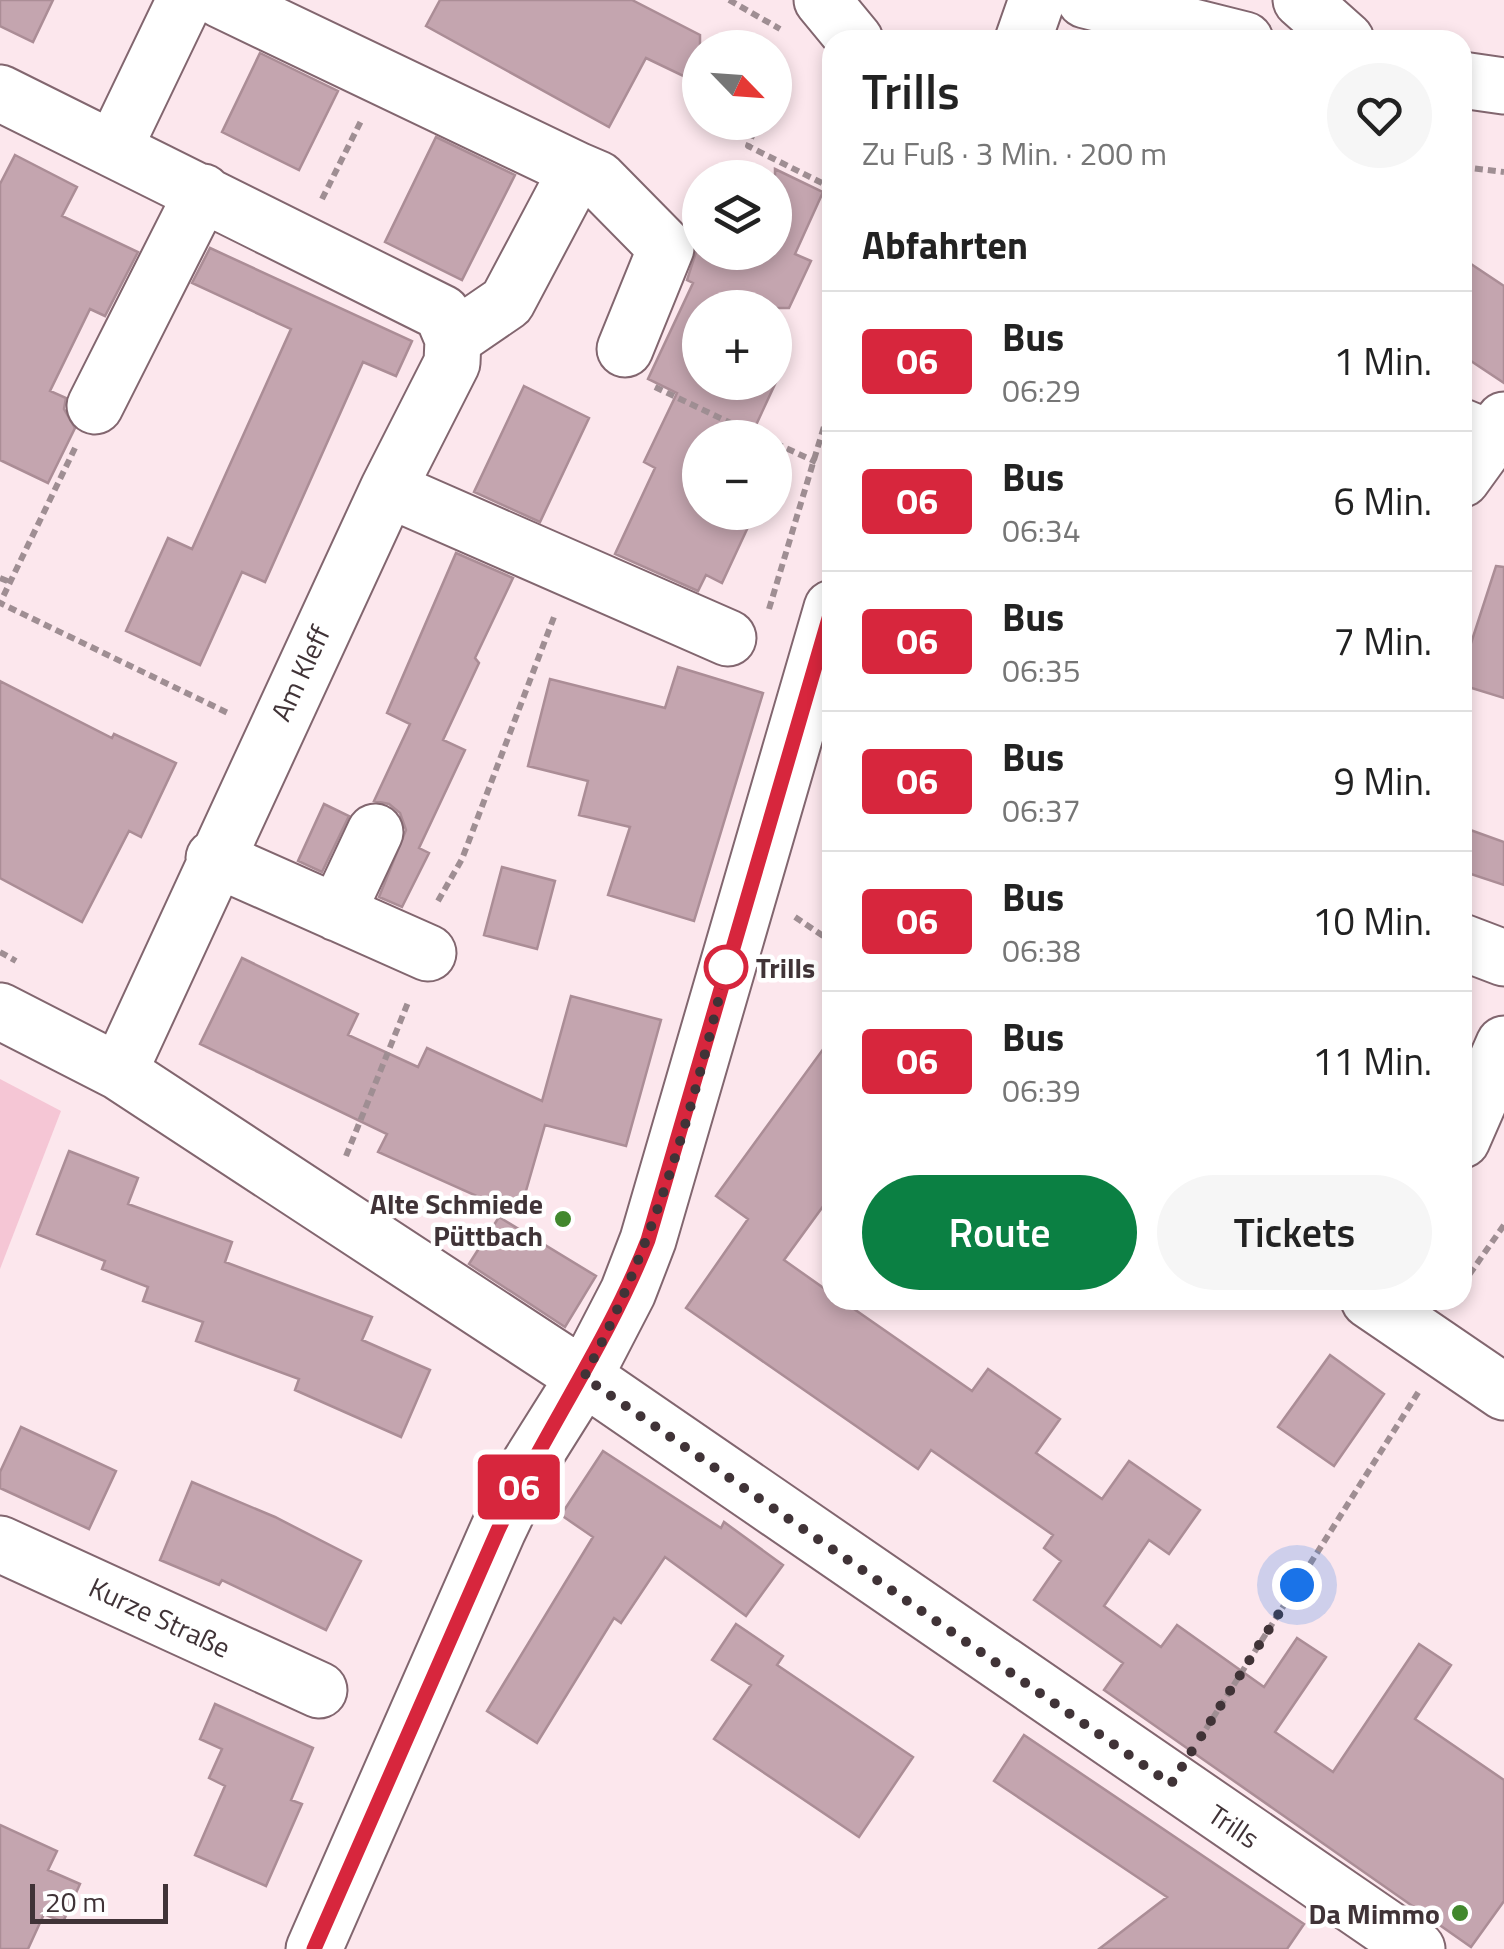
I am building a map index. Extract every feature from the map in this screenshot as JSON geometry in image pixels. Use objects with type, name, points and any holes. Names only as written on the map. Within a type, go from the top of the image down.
[{"type":"street","points":[[114,148],[185,0]]},
{"type":"street","points":[[221,0],[598,180],[666,248],[626,349]]},
{"type":"street","points":[[822,0],[848,30]]},
{"type":"street","points":[[1026,30],[1037,0]]},
{"type":"street","points":[[1085,0],[1205,30]]},
{"type":"street","points":[[1302,0],[1335,30]]},
{"type":"street","points":[[1472,81],[1504,86]]},
{"type":"street","points":[[0,93],[442,313],[453,339],[508,302],[577,170]]},
{"type":"street","points":[[96,406],[203,192]]},
{"type":"street","name":"Am Kleff","points":[[119,1072],[272,734],[452,363],[453,339]]},
{"type":"street","points":[[388,489],[574,570],[748,626]]},
{"type":"street","points":[[314,1949],[530,1463],[584,1377],[628,1292],[648,1240],[822,680]]},
{"type":"street","points":[[336,913],[375,832]]},
{"type":"street","points":[[214,858],[420,950]]},
{"type":"street","points":[[1472,946],[1504,958]]},
{"type":"street","name":"Trills","points":[[0,1011],[119,1072],[584,1377],[1171,1784],[1417,1949]]},
{"type":"street","points":[[1472,1117],[1504,1044]]},
{"type":"street","points":[[1383,1310],[1504,1392]]},
{"type":"street","name":"Kurze Straße","points":[[0,1544],[319,1690]]},
{"type":"path","points":[[301,240],[382,77]]},
{"type":"path","points":[[750,140],[748,146],[822,183]]},
{"type":"path","points":[[1472,168],[1504,172]]},
{"type":"path","points":[[626,349],[646,383],[724,420]]},
{"type":"path","points":[[96,406],[0,603],[272,734]]},
{"type":"path","points":[[748,626],[822,439]]},
{"type":"path","points":[[792,451],[816,462]]},
{"type":"path","points":[[346,1156],[420,950],[462,859],[574,570]]},
{"type":"path","points":[[0,578],[10,582]]},
{"type":"path","points":[[1472,1271],[1504,1225]]},
{"type":"path","points":[[1171,1784],[1444,1352]]},
{"type":"shaded area","points":[[0,1079],[61,1111],[0,1269]]},
{"type":"building","points":[[0,0],[53,0],[33,42],[0,26]]},
{"type":"building","points":[[440,0],[632,0],[690,30],[682,30],[682,75],[646,58],[609,127],[426,26]]},
{"type":"building","points":[[260,53],[338,91],[299,170],[222,132]]},
{"type":"building","points":[[436,137],[515,175],[462,280],[385,242]]},
{"type":"building","points":[[15,155],[77,187],[62,216],[138,252],[105,316],[90,309],[50,391],[66,398],[64,409],[75,428],[48,483],[0,460],[0,184]]},
{"type":"building","points":[[792,177],[822,192],[795,254],[811,261],[792,302],[792,290],[690,290],[693,283],[687,280],[690,270],[792,270]]},
{"type":"building","points":[[210,248],[412,341],[396,376],[363,362],[265,582],[242,572],[200,665],[126,631],[168,538],[192,549],[291,329],[192,283]]},
{"type":"building","points":[[1472,265],[1504,286],[1504,383],[1472,362]]},
{"type":"building","points":[[682,306],[682,400],[768,400],[758,420],[682,420],[682,530],[747,530],[722,583],[706,575],[698,591],[615,554],[655,468],[644,462],[677,393],[648,379]]},
{"type":"building","points":[[524,386],[589,418],[540,522],[474,492]]},
{"type":"building","points":[[456,553],[513,578],[475,658],[479,663],[443,740],[465,750],[419,848],[429,853],[402,907],[379,897],[406,830],[400,813],[389,804],[374,801],[410,724],[387,713]]},
{"type":"building","points":[[1496,566],[1504,567],[1504,698],[1472,688],[1472,640]]},
{"type":"building","points":[[678,667],[763,693],[694,921],[608,895],[630,827],[579,815],[588,781],[528,766],[550,679],[665,708]]},
{"type":"building","points":[[0,681],[112,738],[114,734],[176,763],[141,837],[129,831],[82,922],[0,878]]},
{"type":"building","points":[[324,804],[349,816],[322,872],[298,861]]},
{"type":"building","points":[[1472,831],[1504,842],[1504,885],[1472,874]]},
{"type":"building","points":[[502,867],[555,881],[537,949],[484,935]]},
{"type":"building","points":[[242,958],[358,1014],[348,1035],[418,1067],[427,1048],[542,1101],[571,996],[661,1020],[626,1146],[545,1125],[519,1215],[378,1152],[387,1134],[200,1044]]},
{"type":"building","points":[[822,1051],[822,1208],[784,1260],[822,1287],[822,1310],[855,1310],[972,1391],[988,1369],[1060,1419],[1036,1453],[1102,1499],[1129,1461],[1200,1510],[1169,1554],[1149,1540],[1104,1606],[1161,1647],[1177,1625],[1264,1687],[1297,1638],[1326,1657],[1275,1732],[1333,1772],[1419,1644],[1451,1665],[1415,1719],[1504,1780],[1504,1901],[1471,1947],[1104,1690],[1123,1663],[1034,1600],[1061,1561],[1044,1548],[1053,1535],[931,1450],[918,1469],[686,1308],[748,1219],[716,1196]]},
{"type":"building","points":[[69,1151],[138,1178],[128,1204],[232,1242],[225,1262],[372,1317],[362,1340],[430,1370],[401,1437],[295,1390],[299,1379],[196,1341],[203,1322],[143,1301],[148,1287],[102,1269],[105,1261],[37,1234]]},
{"type":"building","points":[[499,1217],[596,1276],[565,1327],[469,1264]]},
{"type":"building","points":[[1330,1355],[1384,1394],[1334,1466],[1278,1427]]},
{"type":"building","points":[[21,1427],[116,1471],[89,1529],[0,1488],[0,1472]]},
{"type":"building","points":[[603,1451],[721,1528],[724,1522],[783,1565],[746,1616],[665,1557],[621,1623],[614,1618],[537,1743],[487,1711],[593,1537],[561,1515]]},
{"type":"building","points":[[192,1482],[275,1517],[361,1561],[326,1630],[222,1580],[219,1585],[160,1560]]},
{"type":"building","points":[[736,1624],[783,1656],[777,1665],[913,1757],[859,1837],[714,1739],[751,1685],[712,1660]]},
{"type":"building","points":[[215,1704],[313,1748],[291,1800],[302,1804],[266,1886],[195,1855],[225,1786],[209,1778],[222,1749],[200,1739]]},
{"type":"building","points":[[1024,1735],[1304,1924],[1287,1949],[1099,1949],[1167,1897],[994,1781]]},
{"type":"building","points":[[0,1825],[57,1851],[48,1870],[80,1884],[63,1922],[44,1914],[28,1949],[0,1949]]},
{"type":"bus line","name":"O6","points":[[314,1949],[530,1463],[584,1377],[628,1292],[672,1165],[822,640]]},
{"type":"place","name":"Trills","points":[[726,967]]},
{"type":"place","name":"Alte Schmiede Püttbach","points":[[563,1219]]},
{"type":"place","name":"Da Mimmo","points":[[1460,1913]]},
{"type":"route","points":[[726,967],[648,1240],[628,1292],[584,1377],[1171,1784],[1297,1585]]}]
